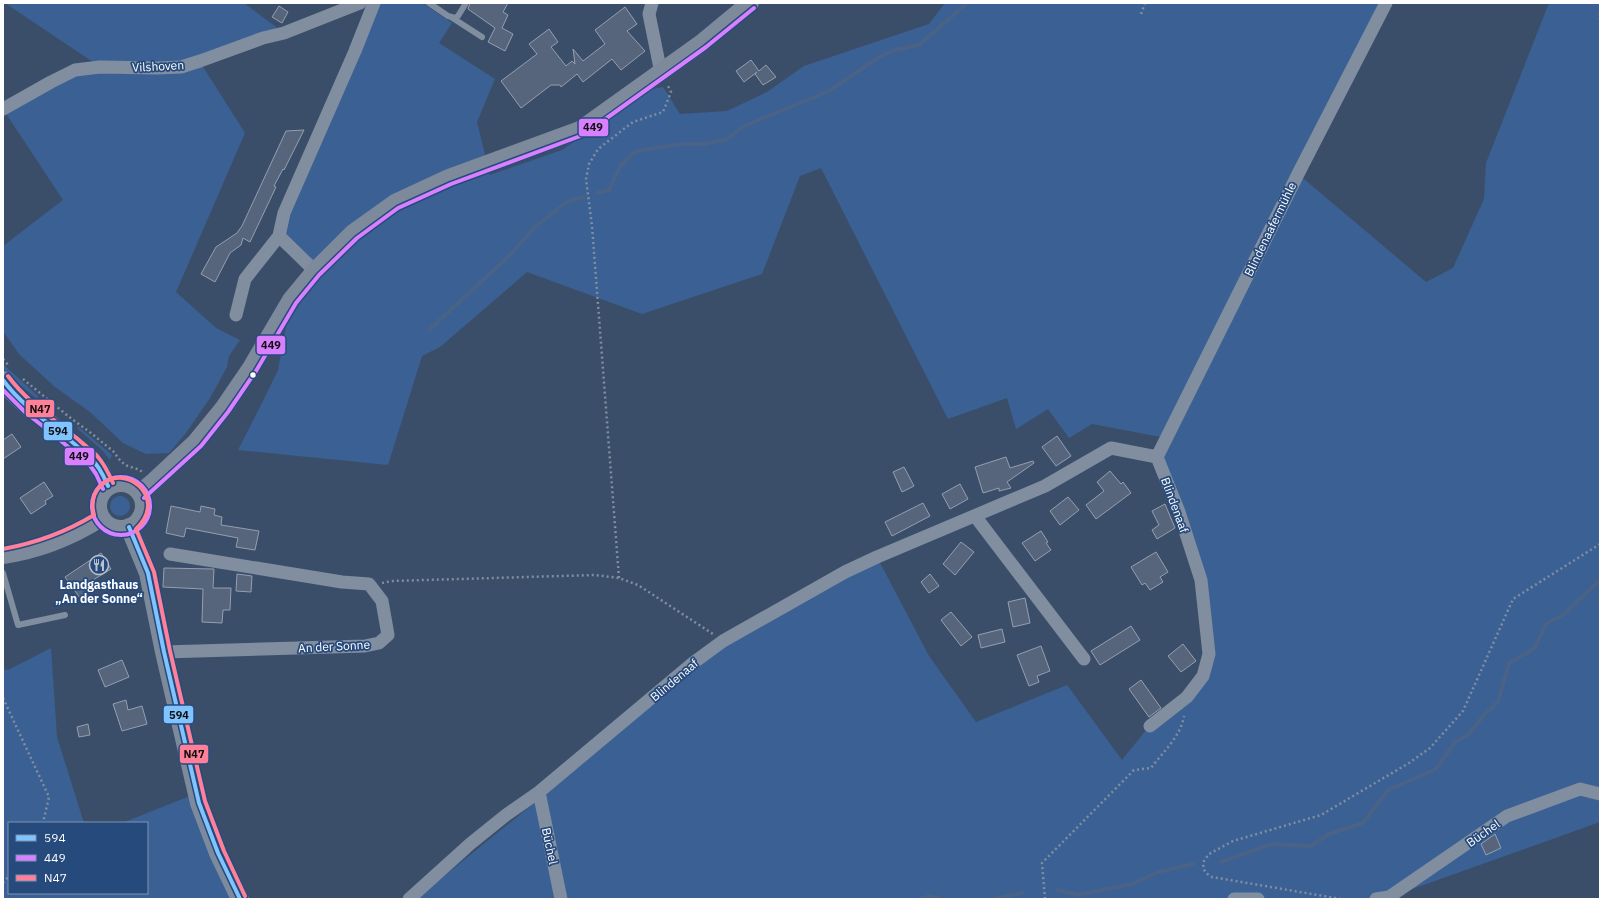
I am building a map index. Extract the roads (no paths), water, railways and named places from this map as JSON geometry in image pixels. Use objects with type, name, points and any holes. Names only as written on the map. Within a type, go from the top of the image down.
[{"type":"main road","points":[[146,488],[121,483],[108,486],[98,500],[98,509],[101,518],[114,528],[121,529],[136,523],[141,516],[143,509],[146,488],[196,442],[223,409],[251,368],[291,300],[315,271],[353,234],[395,204],[449,178],[580,130],[703,42],[750,3]]},
{"type":"main road","points":[[11,375],[11,391],[30,409],[48,422],[93,460],[101,471],[108,486]]},
{"type":"main road","points":[[3,555],[44,546],[62,539],[101,518]]},
{"type":"main road","points":[[129,527],[148,573],[164,652],[199,803],[218,853],[240,899]]},
{"type":"street","name":"Vilshoven","points":[[3,109],[75,70],[100,67],[181,67],[263,38],[284,33],[360,3]]},
{"type":"street","points":[[236,315],[245,279],[279,236],[284,213],[374,3]]},
{"type":"street","points":[[652,3],[650,14],[661,73]]},
{"type":"street","name":"Blindenaafermühle","points":[[1157,457],[1298,174],[1386,3]]},
{"type":"street","points":[[279,236],[315,271]]},
{"type":"street","name":"Blindenaaf","points":[[409,899],[470,844],[506,815],[539,792],[693,663],[723,641],[845,572],[1045,486],[1111,448],[1157,457],[1179,512],[1201,580],[1208,654],[1203,676],[1187,698],[1150,726]]},
{"type":"street","points":[[975,516],[1084,659]]},
{"type":"street","name":"An der Sonne","points":[[164,652],[365,646],[379,643],[388,635],[382,601],[369,584],[342,582],[170,554]]},
{"type":"street","name":"Büchel","points":[[1376,899],[1389,897],[1507,816],[1580,789],[1600,794]]},
{"type":"street","name":"Büchel","points":[[539,792],[561,899]]},
{"type":"street","points":[[1234,899],[1258,899]]},
{"type":"lane","points":[[429,3],[482,36]]},
{"type":"lane","points":[[451,17],[455,18],[458,16],[466,3]]},
{"type":"lane","points":[[3,573],[18,625],[65,615]]},
{"type":"waterway","points":[[597,193],[609,190],[621,165],[636,151],[683,144],[705,144],[727,139],[744,126],[829,91],[879,57],[895,50],[919,45],[967,3]]},
{"type":"waterway","points":[[429,330],[508,257],[535,227],[568,201],[584,197]]},
{"type":"waterway","points":[[1221,862],[1272,844],[1311,846],[1329,834],[1363,823],[1388,790],[1436,769],[1455,742],[1468,735],[1484,715],[1498,702],[1509,663],[1535,648],[1546,624],[1564,614],[1600,580]]},
{"type":"waterway","points":[[1058,890],[1078,895],[1132,884],[1158,872],[1193,864]]},
{"type":"waterway","points":[[994,899],[1023,893]]},
{"type":"waterway","points":[[921,899],[928,896],[941,899]]},
{"type":"place","name":"Landgasthaus „An der Sonne“","points":[[99,565]]}]
